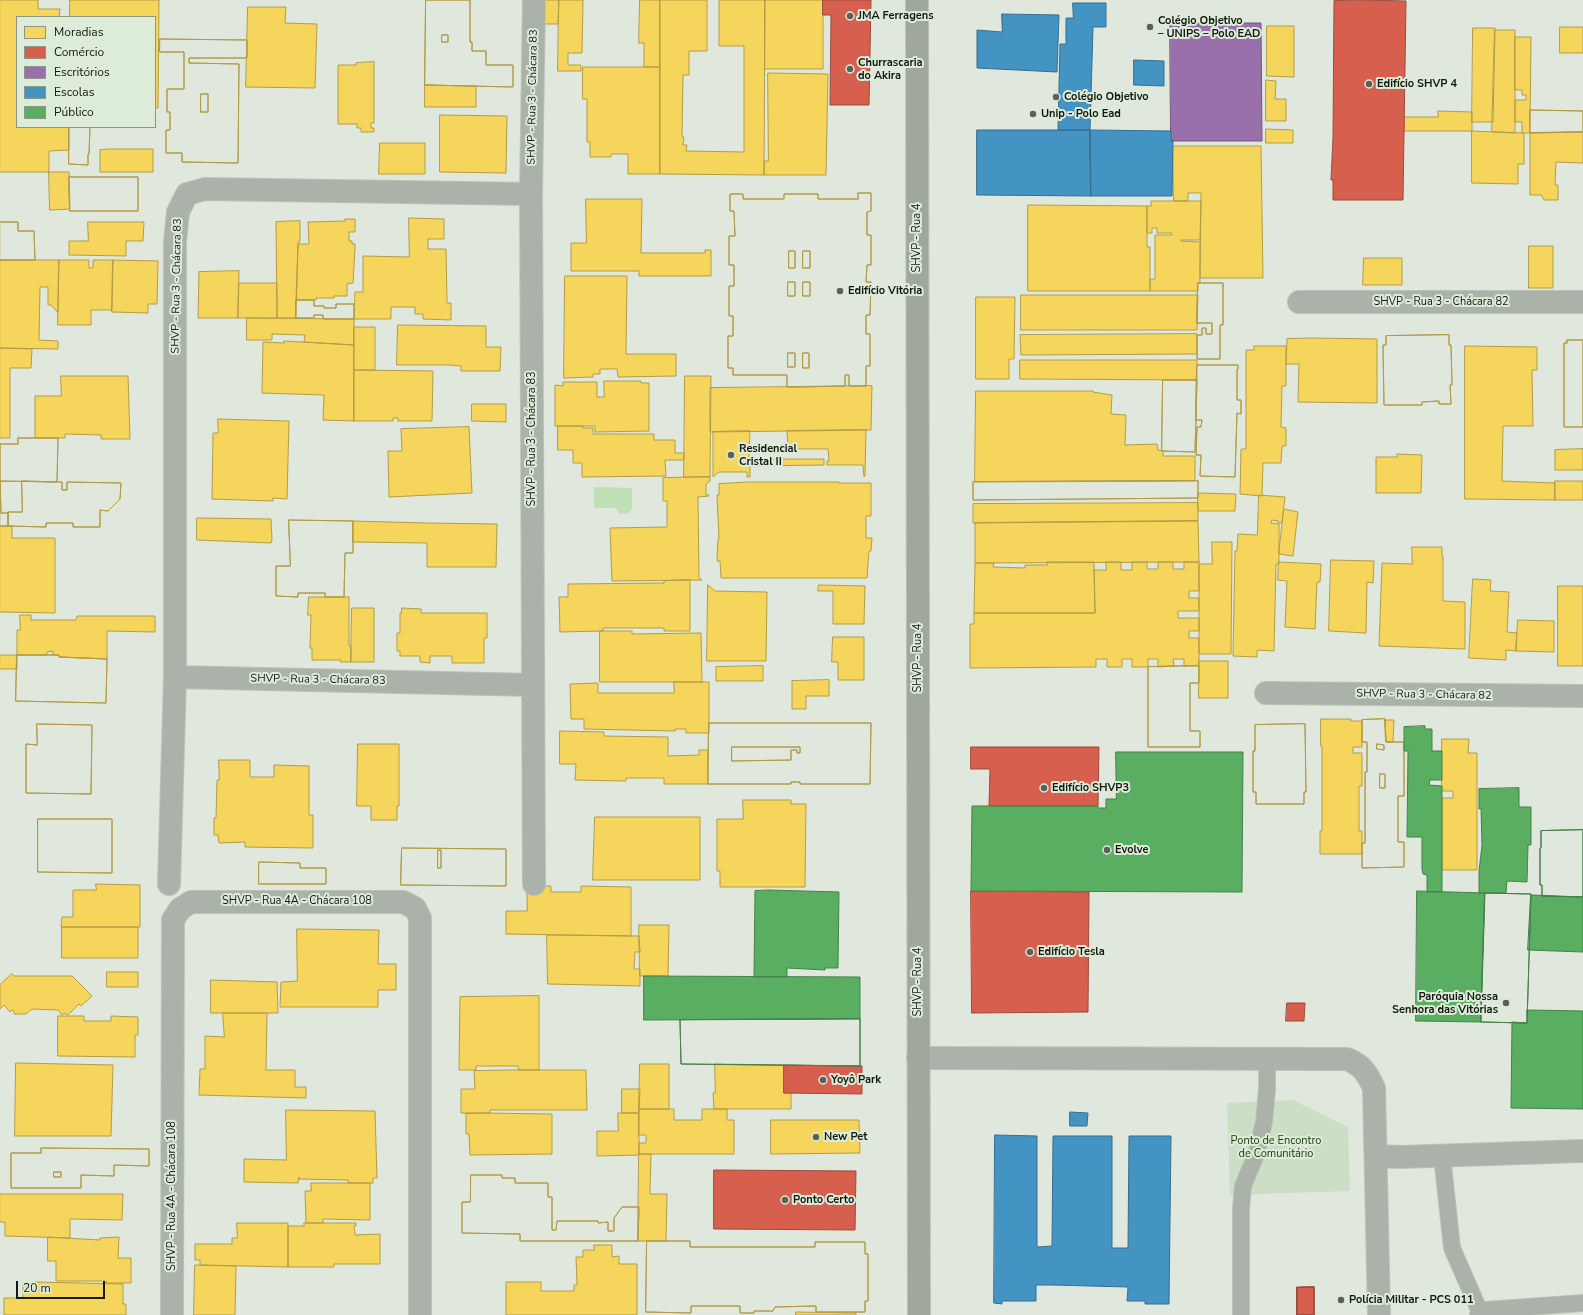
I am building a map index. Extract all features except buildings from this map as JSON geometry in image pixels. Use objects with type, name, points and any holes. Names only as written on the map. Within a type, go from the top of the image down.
[{"type":"street","name":"SHVP - Rua 3 - Chácara 83","points":[[534,0],[531,194],[534,884]]},
{"type":"street","name":"SHVP - Rua 4","points":[[917,0],[919,1315]]},
{"type":"street","name":"SHVP - Rua 3 - Chácara 83","points":[[169,884],[175,677],[176,242],[178,212],[187,194],[205,189],[531,194]]},
{"type":"street","name":"SHVP - Rua 3 - Chácara 82","points":[[1299,302],[1583,302]]},
{"type":"street","name":"SHVP - Rua 3 - Chácara 83","points":[[175,677],[533,685]]},
{"type":"street","name":"SHVP - Rua 3 - Chácara 82","points":[[1266,693],[1583,696]]},
{"type":"street","name":"SHVP - Rua 4A - Chácara 108","points":[[172,1315],[174,920],[180,909],[191,902],[292,901],[403,902],[415,908],[420,918],[420,1315]]},
{"type":"street","points":[[918,1058],[1347,1059],[1358,1063],[1367,1074],[1374,1088],[1377,1156],[1379,1315]]},
{"type":"street","points":[[1377,1156],[1400,1157],[1583,1152]]},
{"type":"lane","points":[[1241,1315],[1241,1209],[1243,1186],[1256,1155],[1264,1122],[1267,1090],[1267,1059]]},
{"type":"lane","points":[[1442,1156],[1452,1248],[1479,1314],[1486,1310],[1583,1303]]},
{"type":"green space","name":"Ponto de Encontro de Comunitário","points":[[1293,1100],[1348,1127],[1350,1191],[1230,1195],[1227,1103]]},
{"type":"shaded area","points":[[594,487],[632,488],[632,509],[629,513],[620,514],[615,508],[594,508]]},
{"type":"place","name":"JMA Ferragens","points":[[850,16]]},
{"type":"place","name":"Colégio Objetivo – UNIPS – Polo EAD","points":[[1150,27]]},
{"type":"place","name":"Churrascaria do Akira","points":[[850,69]]},
{"type":"place","name":"Edifício SHVP 4","points":[[1369,84]]},
{"type":"place","name":"Colégio Objetivo","points":[[1056,97]]},
{"type":"place","name":"Unip - Polo Ead","points":[[1033,114]]},
{"type":"place","name":"Edifício Vitória","points":[[840,291]]},
{"type":"place","name":"Residencial Cristal II","points":[[731,455]]},
{"type":"place","name":"Edifício SHVP3","points":[[1044,788]]},
{"type":"place","name":"Evolve","points":[[1107,850]]},
{"type":"place","name":"Edifício Tesla","points":[[1030,952]]},
{"type":"place","name":"Paróquia Nossa Senhora das Vitórias","points":[[1506,1003]]},
{"type":"place","name":"Yoyô Park","points":[[823,1080]]},
{"type":"place","name":"New Pet","points":[[816,1137]]},
{"type":"place","name":"Ponto Certo","points":[[785,1200]]},
{"type":"place","name":"Polícia Militar - PCS 011","points":[[1341,1300]]}]
